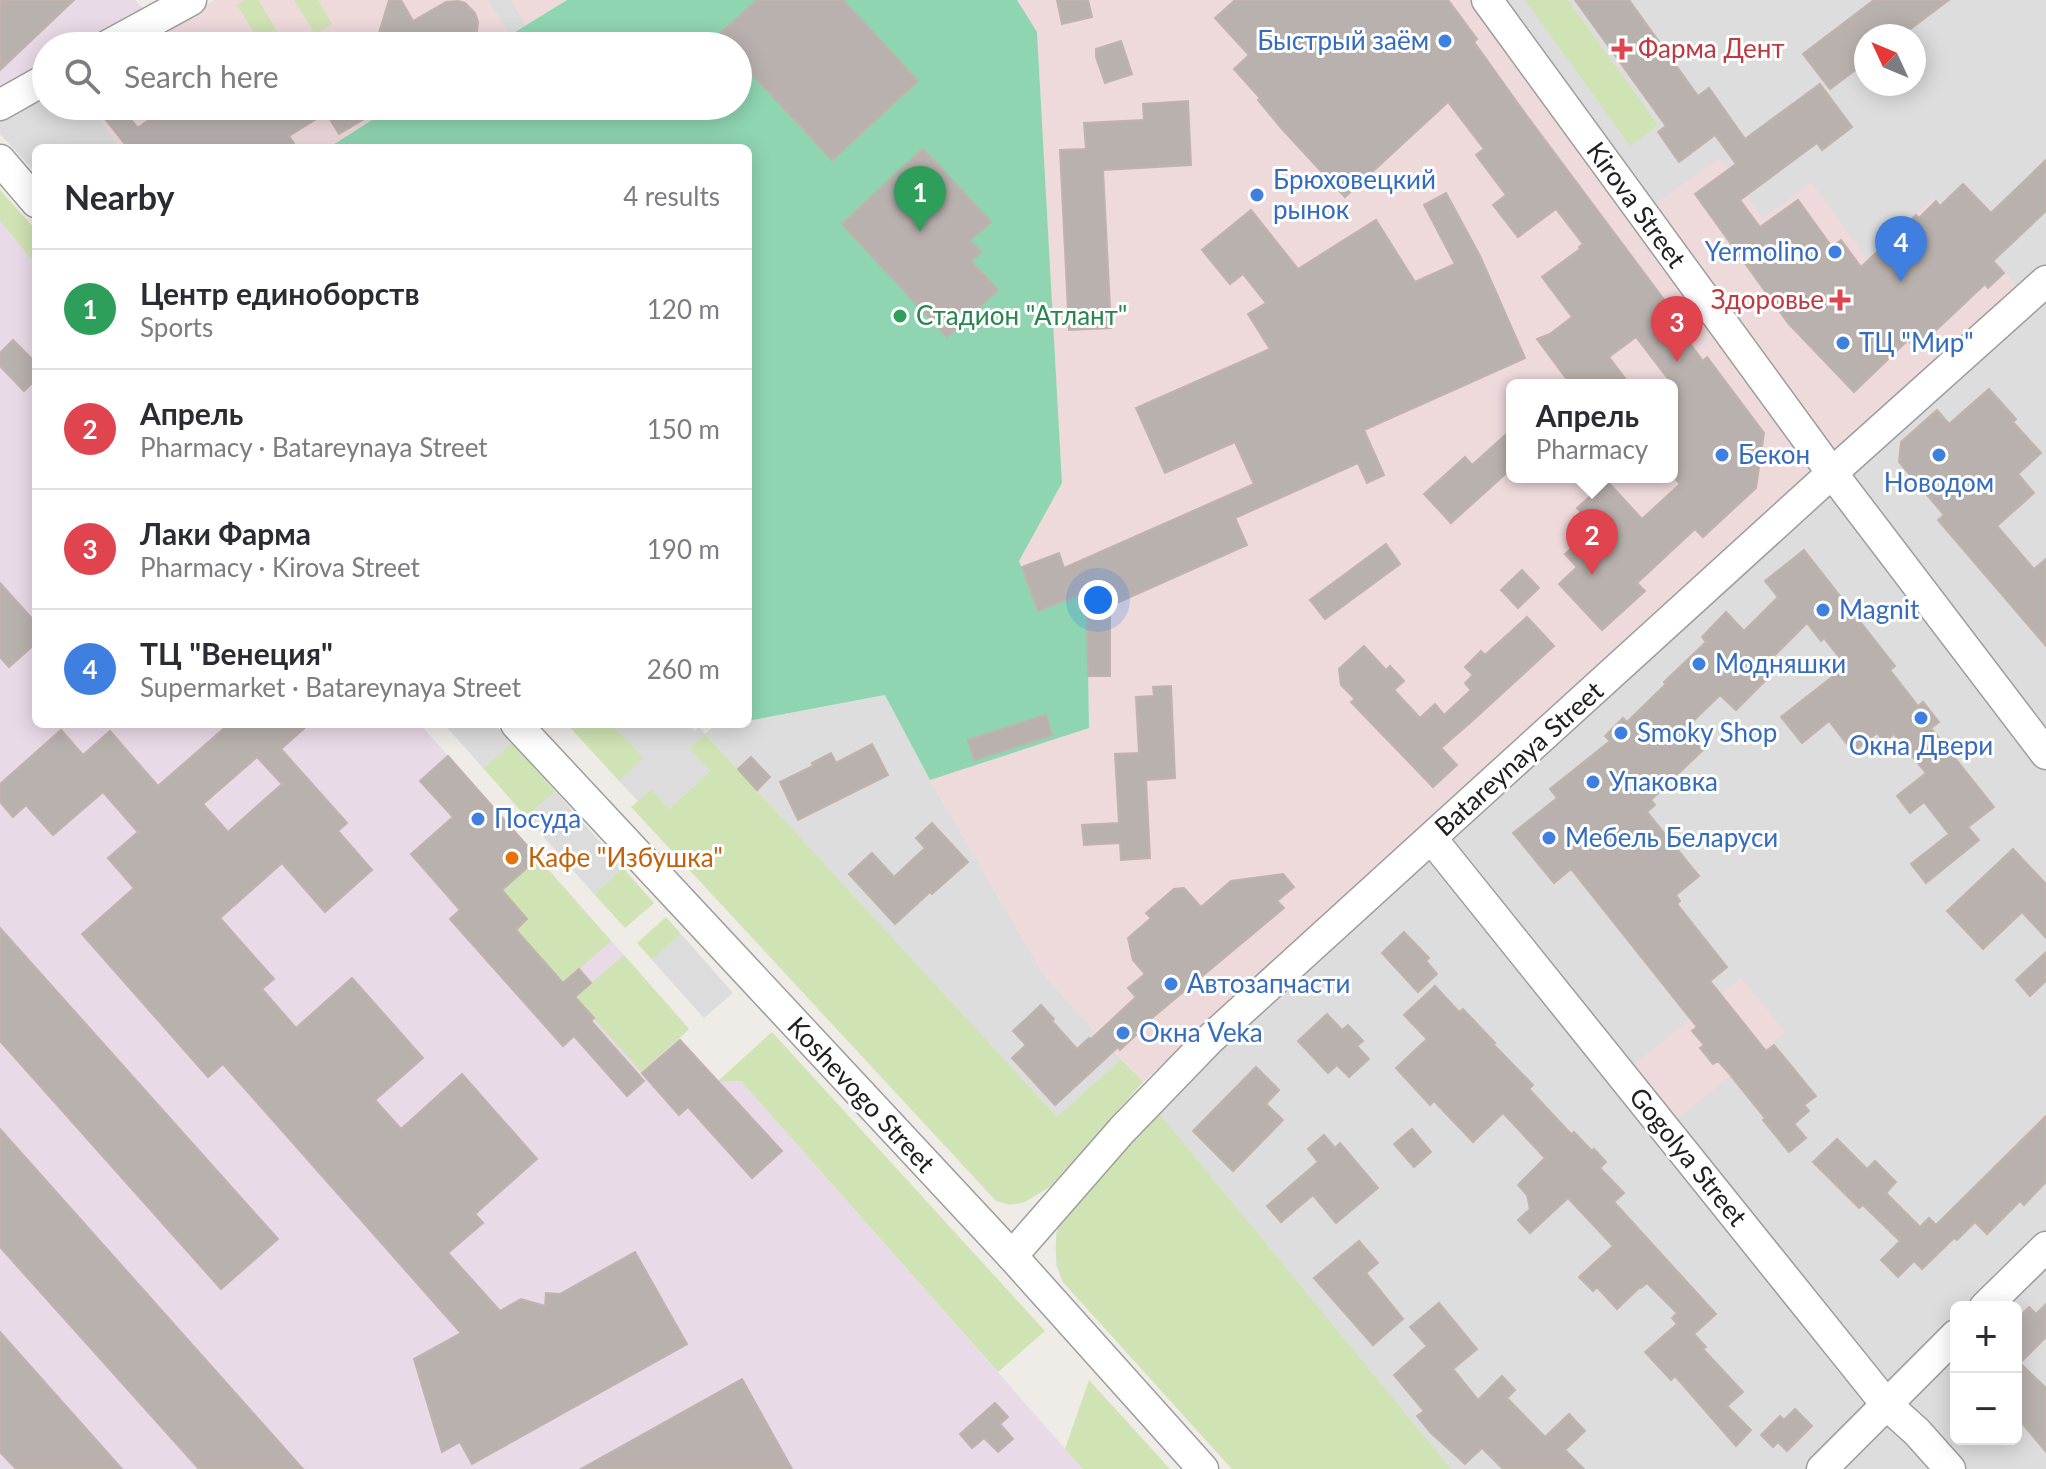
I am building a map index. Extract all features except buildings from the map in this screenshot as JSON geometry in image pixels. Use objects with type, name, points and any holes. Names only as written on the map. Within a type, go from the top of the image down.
[{"type":"street","points":[[133,32],[191,0]]},
{"type":"street","name":"Kirova Street","points":[[1487,0],[1832,473],[2046,754]]},
{"type":"street","points":[[0,105],[32,87]]},
{"type":"street","points":[[0,160],[32,197]]},
{"type":"street","name":"Batareynaya Street","points":[[1012,1256],[1122,1130],[1181,1068],[2046,281]]},
{"type":"street","name":"Koshevogo Street","points":[[520,728],[1012,1256],[1203,1469]]},
{"type":"street","name":"Gogolya Street","points":[[1432,839],[1886,1404],[1917,1432],[1950,1469]]},
{"type":"street","points":[[1991,1301],[2046,1247]]},
{"type":"street","points":[[1822,1469],[1950,1341]]},
{"type":"shaded area","points":[[0,0],[135,0],[145,10],[106,32],[32,32],[32,75],[0,93]]},
{"type":"shaded area","points":[[214,0],[488,0],[507,32],[156,32]]},
{"type":"shaded area","points":[[488,0],[511,0],[526,25],[514,32],[507,32]]},
{"type":"shaded area","points":[[511,0],[567,0],[526,25]]},
{"type":"shaded area","points":[[1017,0],[1476,0],[1818,469],[1143,1082],[1044,975],[930,780],[1089,727],[1087,593],[1038,611],[1019,561],[1062,483],[1037,33]]},
{"type":"shaded area","points":[[1502,0],[2046,0],[2046,268],[2021,290],[1933,199],[1868,261],[1812,184],[1763,219],[1652,206]]},
{"type":"shaded area","points":[[32,100],[32,120],[100,120],[118,144],[32,144],[32,169],[0,134],[0,117]]},
{"type":"shaded area","points":[[100,120],[372,120],[334,144],[118,144]]},
{"type":"shaded area","points":[[1720,158],[1763,218],[1812,183],[1868,260],[1933,198],[2021,290],[1833,456],[1652,206]]},
{"type":"shaded area","points":[[0,221],[32,260],[32,728],[424,728],[689,1029],[679,1039],[702,1066],[717,1082],[741,1081],[1083,1469],[0,1469]]},
{"type":"shaded area","points":[[2046,294],[2046,1469],[1232,1469],[1063,1282],[1056,1265],[1056,1233],[1194,1070]]},
{"type":"shaded area","points":[[886,695],[930,780],[1044,975],[1121,1059],[1057,1118],[705,734],[712,728],[752,728],[752,720]]},
{"type":"shaded area","points":[[448,728],[499,728],[512,743],[483,768]]},
{"type":"shaded area","points":[[616,728],[692,728],[695,731],[700,728],[705,734],[689,749],[710,771],[669,809],[651,789],[638,801],[619,781],[643,758]]},
{"type":"shaded area","points":[[555,791],[623,868],[594,894],[526,817]]},
{"type":"shaded area","points":[[681,934],[733,993],[704,1018],[652,960]]},
{"type":"shaded area","points":[[1741,978],[1785,1032],[1671,1124],[1627,1070]]},
{"type":"green space","points":[[245,0],[258,0],[277,32],[253,32],[237,5]]},
{"type":"green space","points":[[294,0],[318,0],[332,24],[314,32]]},
{"type":"green space","name":"Стадион \"Атлант\"","points":[[567,0],[1017,0],[1037,32],[1062,483],[1019,561],[1038,611],[1087,592],[1089,728],[930,780],[885,695],[752,720],[752,144],[334,144],[372,120],[752,120],[752,32],[515,32]]},
{"type":"green space","points":[[1525,0],[1568,0],[1658,125],[1630,146]]},
{"type":"green space","points":[[0,190],[32,226],[32,260],[0,221]]},
{"type":"green space","points":[[571,728],[616,728],[644,758],[619,781]]},
{"type":"green space","points":[[705,734],[1057,1117],[1121,1059],[1143,1082],[1051,1186],[1025,1202],[1011,1205],[996,1201],[631,807],[651,789],[669,809],[710,771],[689,749]]},
{"type":"green space","points":[[512,743],[555,791],[526,817],[483,768]]},
{"type":"green space","points":[[538,858],[611,941],[563,983],[516,930],[527,919],[517,908],[490,901]]},
{"type":"green space","points":[[623,868],[654,903],[625,928],[594,894]]},
{"type":"green space","points":[[666,917],[681,934],[652,960],[637,943]]},
{"type":"green space","points":[[624,955],[689,1029],[641,1072],[575,997]]},
{"type":"green space","points":[[772,1032],[1045,1331],[998,1372],[741,1081],[717,1082]]},
{"type":"green space","points":[[1157,1111],[1451,1469],[1232,1469],[1063,1282],[1056,1251],[1061,1219]]},
{"type":"green space","points":[[1089,1380],[1170,1469],[1083,1469],[1065,1449]]},
{"type":"place","name":"Быстрый заём","points":[[1445,41]]},
{"type":"place","name":"Фарма Дент","points":[[1622,49]]},
{"type":"place","name":"Брюховецкий рынок","points":[[1257,195]]},
{"type":"place","name":"Центр единоборств","points":[[920,232]]},
{"type":"place","name":"Yermolino","points":[[1835,252]]},
{"type":"place","name":"ТЦ \"Венеция\"","points":[[1901,282]]},
{"type":"place","name":"Здоровье","points":[[1840,300]]},
{"type":"place","name":"Стадион \"Атлант\"","points":[[900,316]]},
{"type":"place","name":"ТЦ \"Мир\"","points":[[1843,343]]},
{"type":"place","name":"Лаки Фарма","points":[[1677,362]]},
{"type":"place","name":"Бекон","points":[[1722,455]]},
{"type":"place","name":"Новодом","points":[[1939,455]]},
{"type":"place","name":"Апрель","points":[[1592,575]]},
{"type":"place","name":"Magnit","points":[[1823,610]]},
{"type":"place","name":"Модняшки","points":[[1699,664]]},
{"type":"place","name":"Окна Двери","points":[[1921,718]]},
{"type":"place","name":"Smoky Shop","points":[[1621,733]]},
{"type":"place","name":"Упаковка","points":[[1593,782]]},
{"type":"place","name":"Посуда","points":[[478,819]]},
{"type":"place","name":"Мебель Беларуси","points":[[1549,838]]},
{"type":"place","name":"Кафе \"Избушка\"","points":[[512,858]]},
{"type":"place","name":"Автозапчасти","points":[[1171,984]]},
{"type":"place","name":"Окна Veka","points":[[1123,1033]]}]
